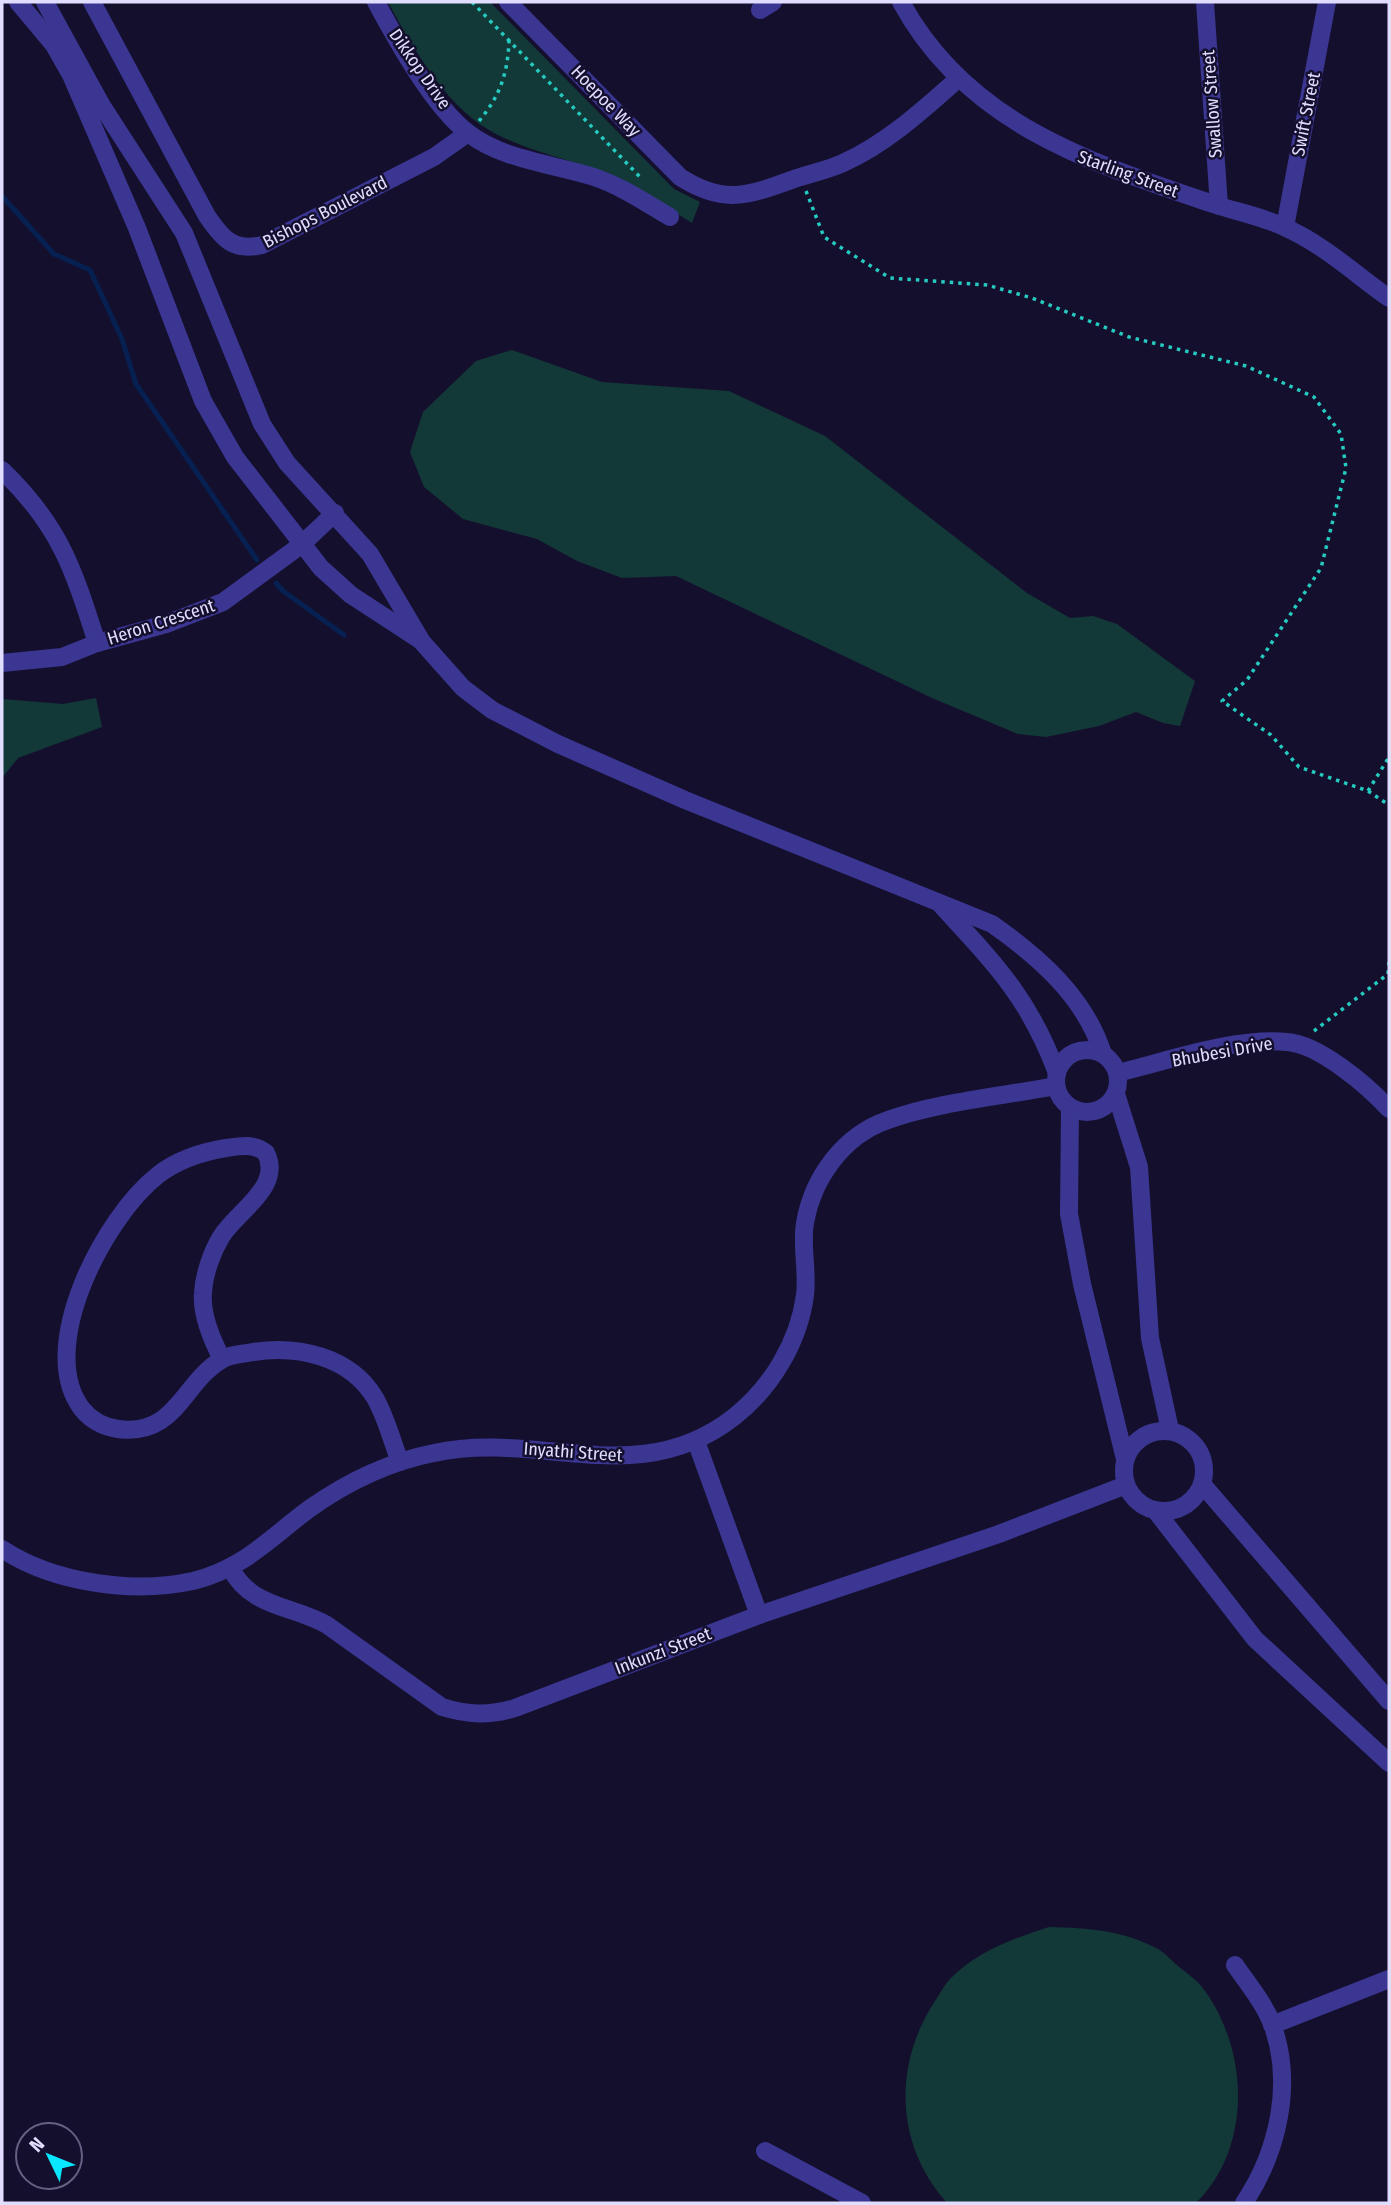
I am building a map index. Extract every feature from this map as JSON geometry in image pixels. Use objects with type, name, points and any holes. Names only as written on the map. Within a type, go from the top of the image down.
[{"type":"street","points":[[18,2],[54,45],[82,101],[161,288],[202,401],[235,457],[301,545],[351,595],[422,642]]},
{"type":"street","points":[[45,2],[102,106],[184,233],[262,424],[287,463],[370,554],[422,642],[463,688],[492,710],[558,744],[941,905],[992,923],[1024,946],[1076,1001],[1096,1030],[1103,1054],[1117,1073],[1116,1094],[1139,1167],[1150,1338],[1170,1430]]},
{"type":"street","name":"Bishops Boulevard","points":[[92,2],[207,216],[222,239],[231,244],[251,248],[262,245],[434,157],[468,133]]},
{"type":"street","name":"Dikkop Drive","points":[[376,2],[397,40],[433,93],[468,133]]},
{"type":"street","name":"Hoepoe Way","points":[[508,2],[681,177],[709,193],[728,196],[748,195],[801,177]]},
{"type":"street","name":"Starling Street","points":[[901,2],[912,20],[959,78],[1006,116],[1070,153],[1285,227],[1329,253],[1389,298]]},
{"type":"street","name":"Swallow Street","points":[[1205,2],[1219,206]]},
{"type":"street","name":"Swift Street","points":[[1285,227],[1327,2]]},
{"type":"street","points":[[801,177],[860,155],[922,110],[959,78]]},
{"type":"street","points":[[468,133],[504,151],[596,178],[670,217]]},
{"type":"street","points":[[2,470],[43,513],[57,534],[68,556],[97,643]]},
{"type":"street","name":"Heron Crescent","points":[[2,663],[62,657],[97,643],[166,624],[223,602],[301,545],[335,513]]},
{"type":"street","points":[[941,905],[1011,982],[1032,1014],[1057,1079],[1061,1098],[1070,1107],[1087,1113],[1111,1102],[1116,1094]]},
{"type":"street","name":"Bhubesi Drive","points":[[1117,1073],[1238,1045],[1288,1042],[1301,1045],[1357,1079],[1389,1109]]},
{"type":"street","points":[[1057,1079],[1061,1064],[1076,1052],[1094,1050],[1103,1054]]},
{"type":"street","name":"Inyathi Street","points":[[2,1549],[45,1571],[121,1585],[193,1581],[253,1556],[307,1511],[346,1485],[400,1462],[471,1447],[616,1458],[652,1455],[696,1441],[736,1416],[759,1394],[792,1345],[805,1295],[805,1224],[824,1173],[845,1146],[887,1120],[1057,1079]]},
{"type":"street","points":[[1070,1107],[1069,1214],[1082,1284],[1125,1459],[1126,1485],[1143,1505],[1155,1510],[1178,1509],[1197,1495],[1202,1484],[1203,1460],[1199,1450],[1181,1434],[1170,1430],[1147,1434],[1130,1448],[1125,1459]]},
{"type":"street","points":[[222,1359],[211,1337],[203,1294],[211,1258],[222,1236],[267,1182],[271,1161],[266,1153],[249,1146],[216,1150],[176,1163],[138,1193],[114,1222],[84,1279],[65,1355],[72,1392],[83,1410],[97,1422],[127,1430],[159,1422],[176,1409],[222,1359],[279,1349],[329,1359],[363,1384],[375,1398],[400,1462]]},
{"type":"street","points":[[696,1441],[760,1615]]},
{"type":"street","points":[[1202,1484],[1389,1701]]},
{"type":"street","name":"Inkunzi Street","points":[[230,1567],[245,1591],[318,1620],[429,1700],[463,1714],[482,1715],[515,1708],[760,1615],[999,1534],[1126,1485]]},
{"type":"street","points":[[1155,1510],[1255,1639],[1389,1763]]},
{"type":"street","points":[[1235,1965],[1272,2025],[1284,2080],[1275,2136],[1258,2183],[1244,2203]]},
{"type":"street","points":[[1272,2025],[1389,1979]]},
{"type":"street","points":[[765,2151],[862,2203]]},
{"type":"path","points":[[472,2],[644,181]]},
{"type":"path","points":[[468,133],[501,91],[507,73],[509,40]]},
{"type":"path","points":[[801,177],[824,237],[890,278],[987,285],[1032,298],[1129,337],[1246,366],[1314,397],[1341,434],[1346,468],[1321,568],[1247,680],[1222,701],[1271,735],[1299,767],[1368,791],[1389,805]]},
{"type":"path","points":[[1368,791],[1389,757]]},
{"type":"path","points":[[1301,1045],[1306,1036],[1388,974],[1389,962]]},
{"type":"green space","points":[[388,2],[490,2],[674,189],[700,202],[692,223],[623,181],[515,143],[473,119],[458,106],[431,73]]},
{"type":"green space","points":[[512,350],[602,382],[729,391],[825,436],[1027,593],[1070,618],[1093,616],[1117,624],[1195,681],[1180,726],[1163,723],[1136,712],[1099,726],[1046,737],[1018,734],[932,698],[676,576],[622,578],[577,561],[537,539],[463,519],[424,487],[410,452],[423,412],[476,361]]},
{"type":"green space","points":[[96,698],[102,727],[18,758],[2,778],[2,699],[63,704]]},
{"type":"green space","points":[[1049,1927],[1091,1929],[1118,1934],[1158,1949],[1200,1984],[1218,2011],[1236,2067],[1238,2097],[1235,2126],[1228,2154],[1215,2180],[1196,2203],[947,2203],[917,2156],[909,2130],[907,2078],[912,2051],[921,2026],[935,2001],[950,1979],[972,1960],[996,1947]]},
{"type":"waterway","points":[[2,196],[54,254],[90,270],[122,339],[136,384],[257,560]]},
{"type":"waterway","points":[[276,583],[283,591],[344,635]]}]
